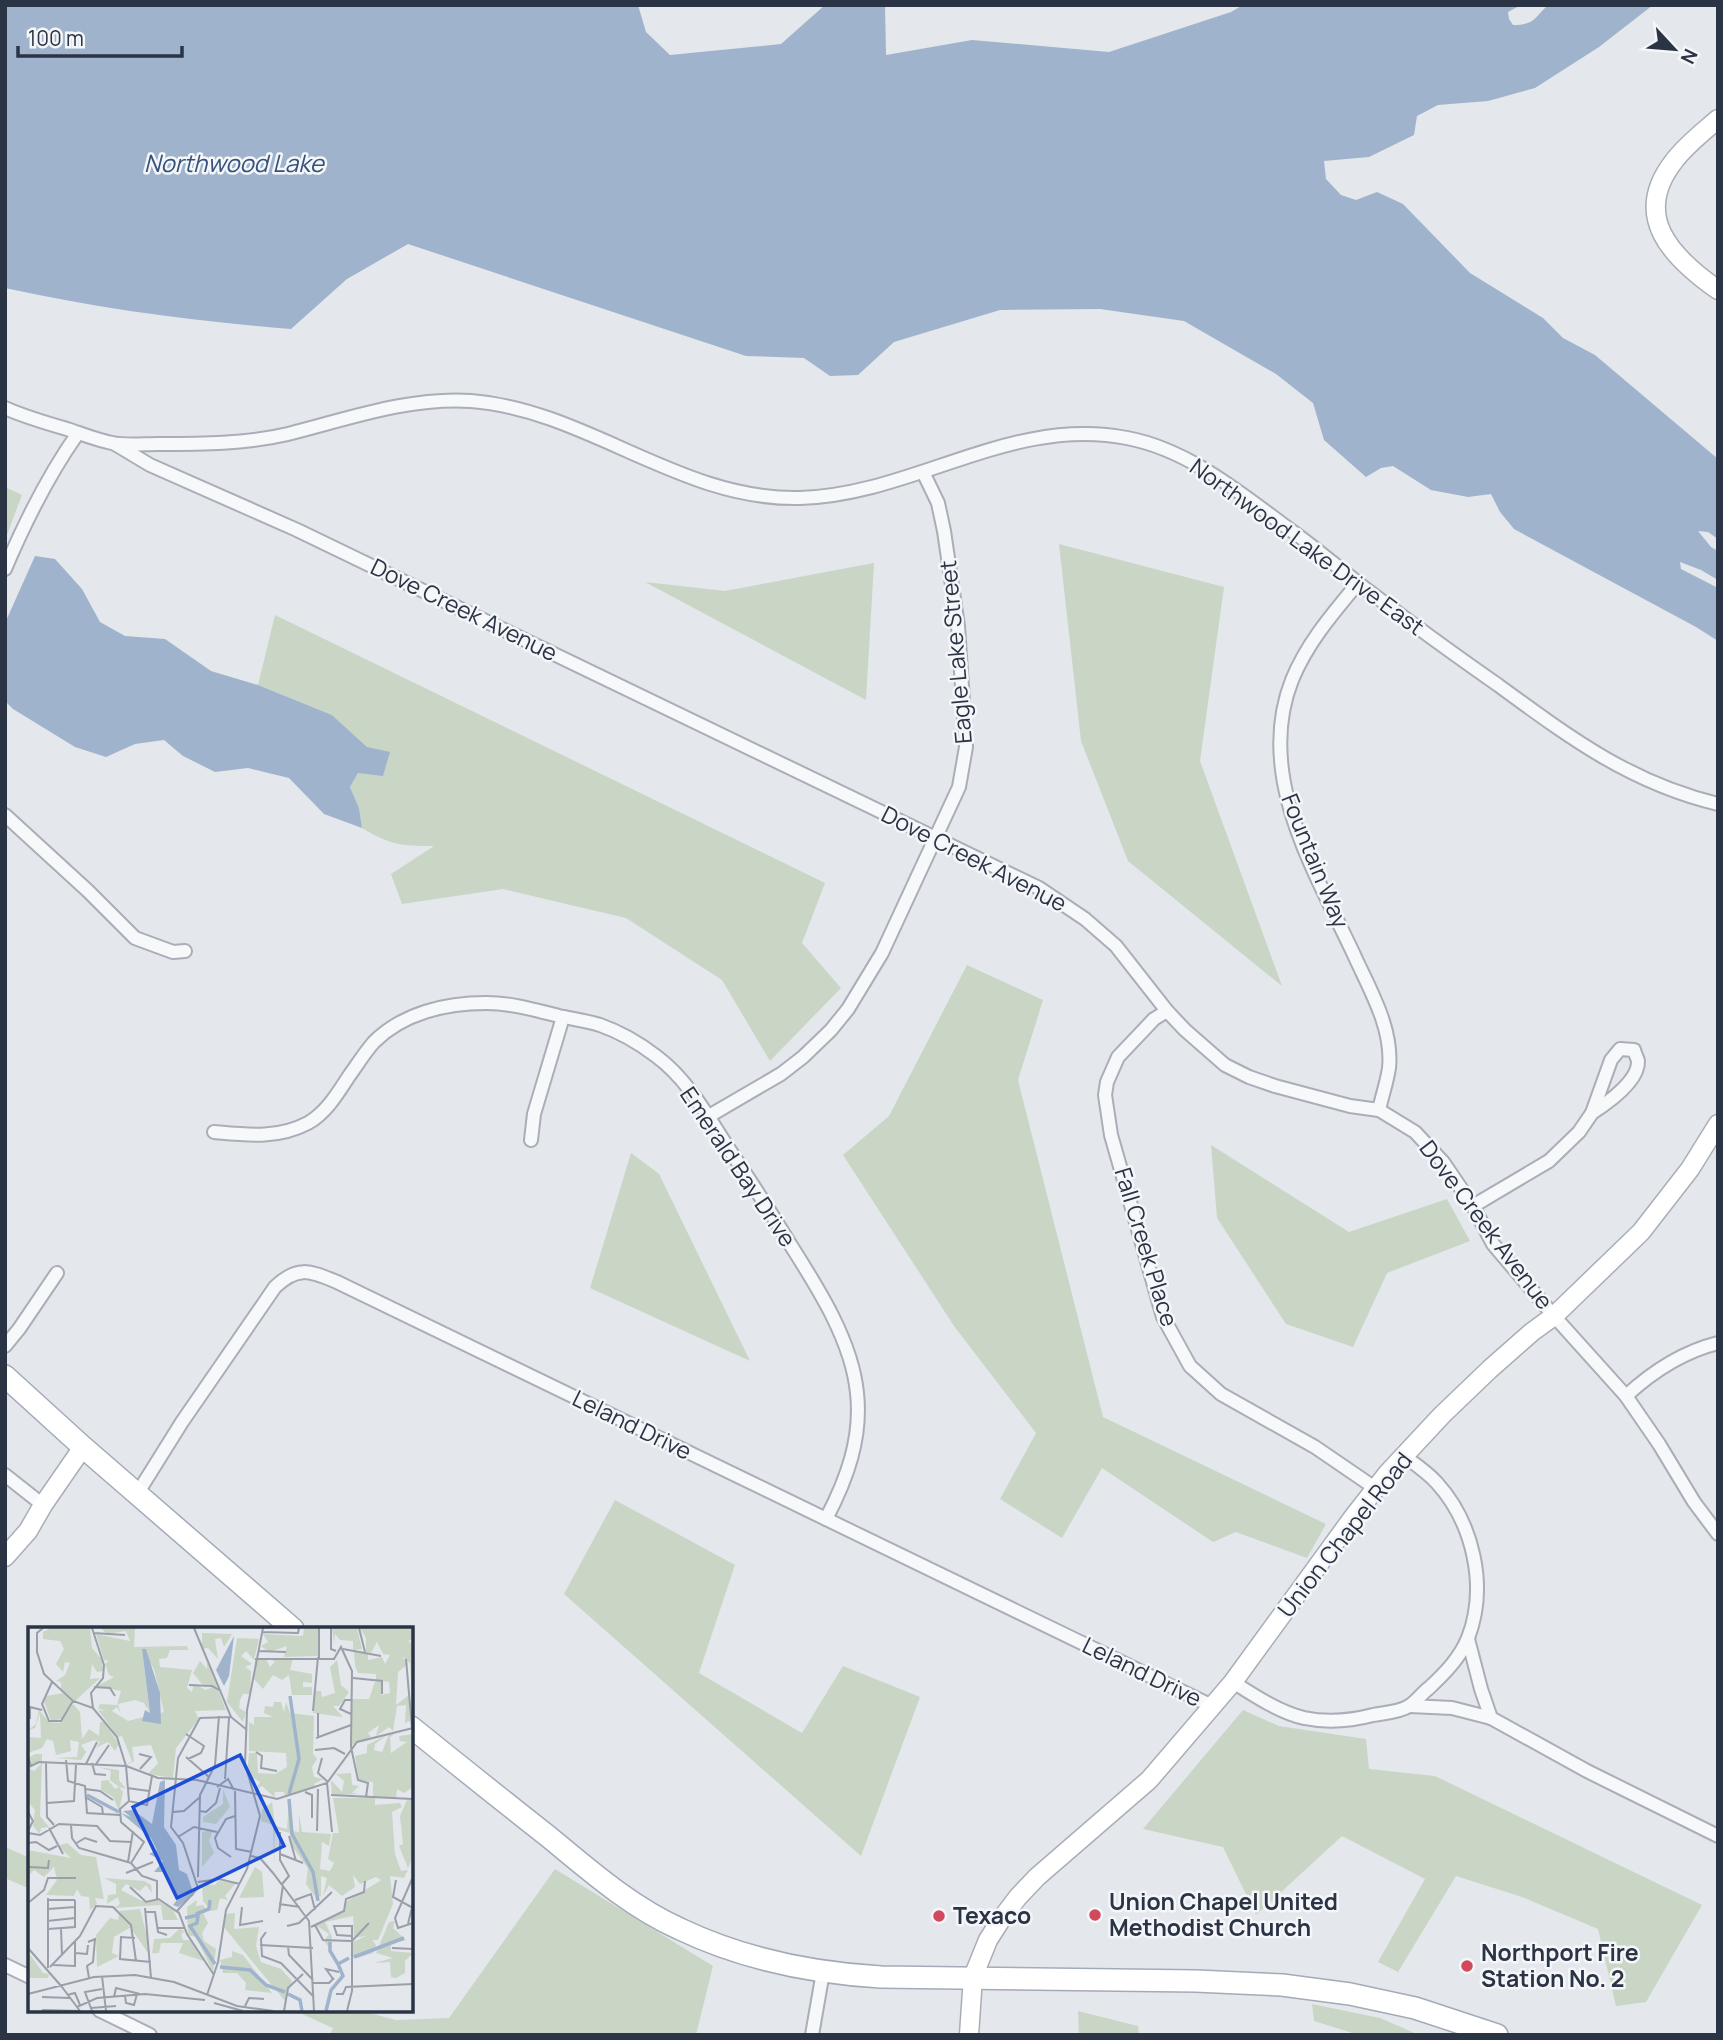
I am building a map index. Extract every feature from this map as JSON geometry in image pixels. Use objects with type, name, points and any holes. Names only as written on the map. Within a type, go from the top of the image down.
[{"type":"main road","points":[[5,1376],[291,1627]]},
{"type":"main road","points":[[413,1729],[578,1862],[631,1901],[677,1928],[739,1953],[823,1972],[881,1977],[1196,1980],[1282,1985],[1350,1994],[1415,2008],[1497,2035]]},
{"type":"street","points":[[1718,119],[1675,159],[1657,193],[1656,205],[1657,219],[1667,244],[1696,274],[1718,290]]},
{"type":"street","name":"Northwood Lake Drive East","points":[[5,408],[115,444],[192,444],[259,440],[404,405],[471,401],[526,411],[701,482],[768,497],[821,497],[859,491],[1007,443],[1045,435],[1114,435],[1140,441],[1178,455],[1224,482],[1323,553],[1358,583],[1597,755],[1633,774],[1718,804]]},
{"type":"street","points":[[5,569],[53,474],[78,433]]},
{"type":"street","name":"Dove Creek Avenue","points":[[115,444],[150,465],[297,530],[1039,888],[1085,919],[1116,946],[1167,1011],[1214,1057],[1237,1072],[1275,1086],[1379,1110],[1415,1132],[1443,1162],[1474,1206],[1493,1244],[1626,1396],[1694,1502],[1718,1534]]},
{"type":"street","name":"Eagle Lake Street","points":[[709,1116],[781,1074],[831,1030],[848,1009],[882,953],[959,787],[965,747],[958,626],[938,503],[923,472]]},
{"type":"street","name":"Fountain Way","points":[[1358,583],[1311,644],[1293,680],[1283,720],[1281,761],[1291,814],[1385,1027],[1389,1068],[1379,1110]]},
{"type":"street","points":[[5,815],[135,938],[173,952],[185,951]]},
{"type":"street","name":"Emerald Bay Drive","points":[[215,1132],[269,1136],[308,1123],[337,1095],[377,1040],[398,1024],[422,1012],[448,1006],[489,1003],[516,1005],[599,1024],[635,1042],[657,1056],[677,1074],[709,1116],[804,1267],[847,1351],[857,1391],[855,1446],[838,1497],[826,1519]]},
{"type":"street","name":"Fall Creek Place","points":[[1167,1011],[1154,1019],[1118,1057],[1107,1082],[1105,1095],[1111,1135],[1163,1317],[1190,1366],[1221,1394],[1315,1447],[1375,1488]]},
{"type":"street","points":[[531,1140],[534,1114],[563,1017]]},
{"type":"street","points":[[1474,1206],[1549,1161],[1579,1132],[1592,1113],[1611,1060],[1620,1049],[1634,1050],[1638,1063],[1634,1075],[1608,1103],[1592,1113]]},
{"type":"street","name":"Union Chapel Road","points":[[973,1977],[988,1940],[1002,1917],[1037,1877],[1149,1780],[1233,1682],[1375,1488],[1442,1415],[1490,1368],[1554,1316],[1641,1232],[1690,1169],[1718,1125]]},
{"type":"street","name":"Leland Drive","points":[[137,1494],[174,1433],[266,1298],[285,1277],[298,1271],[312,1272],[1212,1706]]},
{"type":"street","points":[[5,1346],[57,1273]]},
{"type":"street","points":[[1626,1396],[1667,1363],[1718,1343]]},
{"type":"street","points":[[5,1557],[28,1531],[83,1447]]},
{"type":"street","points":[[1404,1456],[1426,1472],[1459,1516],[1470,1541],[1476,1596],[1468,1639],[1446,1672],[1410,1706]]},
{"type":"street","points":[[5,1475],[43,1505]]},
{"type":"street","points":[[1468,1639],[1491,1718]]},
{"type":"street","points":[[1233,1682],[1277,1708],[1303,1718],[1317,1720],[1358,1719],[1410,1706],[1452,1708],[1491,1718],[1587,1771],[1718,1836]]},
{"type":"street","points":[[5,1965],[28,1976]]},
{"type":"street","points":[[812,2035],[823,1972]]},
{"type":"street","points":[[970,2035],[973,1977]]},
{"type":"street","points":[[103,2012],[150,2035]]},
{"type":"green space","points":[[5,487],[22,495],[5,540]]},
{"type":"green space","points":[[1059,544],[1224,587],[1200,761],[1282,986],[1128,861],[1081,741]]},
{"type":"green space","points":[[874,563],[866,700],[645,582],[725,591]]},
{"type":"green space","points":[[275,615],[825,883],[802,943],[841,988],[770,1061],[722,980],[626,918],[503,889],[402,904],[391,874],[434,846],[396,843],[362,828],[359,808],[350,787],[367,747],[332,715],[258,685]]},
{"type":"green space","points":[[967,965],[1043,1000],[1018,1080],[1103,1417],[1326,1524],[1307,1558],[1236,1532],[1213,1542],[1102,1468],[1062,1538],[1000,1499],[1036,1433],[954,1326],[843,1155],[889,1116]]},
{"type":"green space","points":[[1211,1145],[1349,1232],[1447,1199],[1470,1241],[1387,1273],[1353,1347],[1286,1324],[1217,1218]]},
{"type":"green space","points":[[631,1153],[659,1174],[750,1361],[590,1288]]},
{"type":"green space","points":[[615,1500],[735,1565],[699,1673],[802,1733],[843,1666],[920,1697],[861,1856],[564,1594]]},
{"type":"green space","points":[[1243,1710],[1279,1726],[1366,1739],[1369,1769],[1435,1776],[1702,1905],[1646,2002],[1616,2006],[1598,1929],[1522,1897],[1456,1876],[1398,1972],[1378,1962],[1425,1879],[1342,1836],[1256,1915],[1223,1847],[1143,1829]]},
{"type":"green space","points":[[5,1847],[28,1857],[28,1888],[5,1878]]},
{"type":"green space","points":[[555,1869],[713,1966],[696,2035],[330,2035],[333,2028],[297,2012],[366,2012],[396,2020],[449,2018]]},
{"type":"green space","points":[[1312,2004],[1380,2018],[1419,2035],[1359,2035],[1314,2021]]},
{"type":"green space","points":[[1078,2011],[1138,2026],[1139,2035],[1079,2035]]},
{"type":"water","name":"Northwood Lake","points":[[5,5],[638,5],[646,32],[670,55],[781,44],[825,5],[885,5],[886,55],[972,40],[1109,52],[1231,12],[1243,5],[1521,5],[1508,12],[1513,25],[1520,25],[1537,17],[1548,5],[1653,5],[1599,47],[1535,88],[1488,101],[1438,105],[1417,116],[1414,135],[1369,157],[1324,161],[1326,179],[1341,195],[1356,200],[1377,192],[1403,204],[1470,273],[1543,318],[1563,338],[1595,355],[1718,459],[1718,539],[1708,532],[1698,531],[1711,547],[1718,551],[1718,580],[1680,562],[1681,569],[1718,588],[1718,641],[1514,529],[1500,512],[1491,494],[1468,497],[1431,490],[1393,466],[1381,468],[1366,477],[1324,440],[1313,403],[1276,374],[1184,321],[1100,309],[1000,310],[894,342],[858,375],[830,376],[804,358],[746,356],[408,244],[347,279],[291,329],[147,313],[5,288]]},
{"type":"water","points":[[35,556],[55,559],[82,589],[100,622],[125,636],[165,639],[211,671],[258,685],[332,715],[367,747],[390,752],[383,776],[358,773],[350,787],[359,808],[362,828],[324,814],[289,778],[248,768],[215,772],[183,756],[164,740],[135,744],[106,757],[75,747],[13,709],[5,701],[5,623]]},
{"type":"place","name":"Union Chapel United Methodist Church","points":[[1095,1915]]},
{"type":"place","name":"Texaco","points":[[939,1916]]},
{"type":"place","name":"Northport Fire Station No. 2","points":[[1467,1966]]}]
